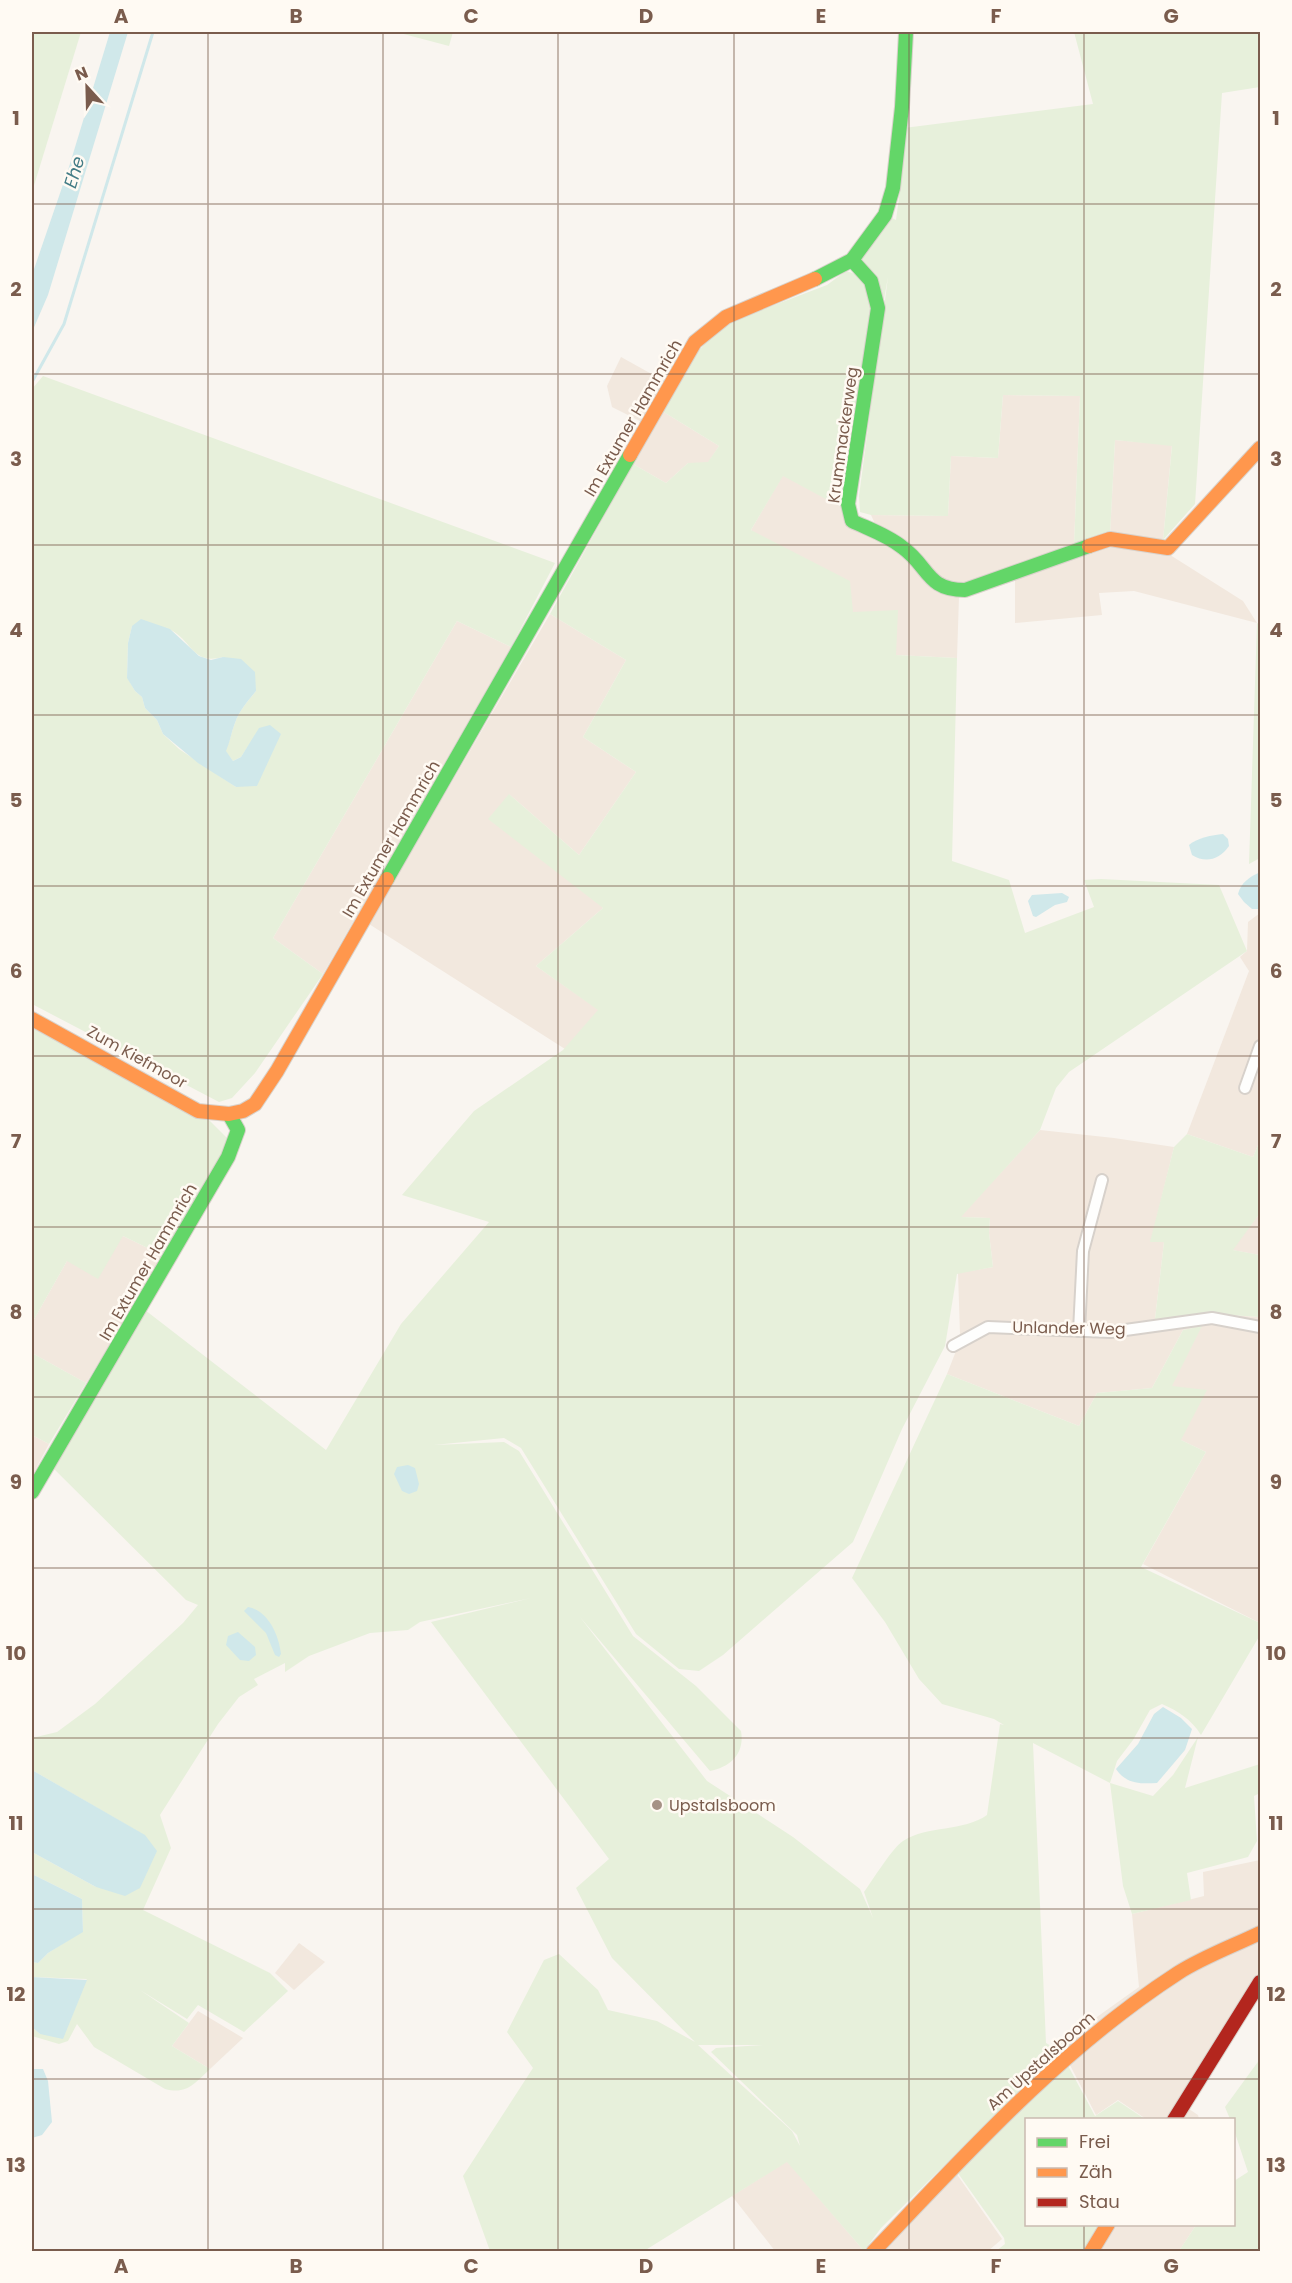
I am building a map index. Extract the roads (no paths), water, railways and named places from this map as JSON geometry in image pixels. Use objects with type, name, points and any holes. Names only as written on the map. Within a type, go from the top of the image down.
[{"type":"street","points":[[852,260],[885,215],[893,188],[902,107],[906,32]]},
{"type":"street","name":"Krummackerweg","points":[[852,260],[861,267],[875,286],[878,308],[848,504],[849,514],[852,521],[894,540],[906,549],[937,585],[951,592],[966,590],[1065,553],[1110,539],[1168,548],[1260,448]]},
{"type":"street","name":"Im Extumer Hammrich","points":[[32,1492],[228,1157],[238,1130],[229,1114],[243,1112],[255,1104],[277,1071],[695,342],[726,317],[828,273],[852,260]]},
{"type":"street","name":"Zum Kiefmoor","points":[[32,1019],[198,1111],[229,1114]]},
{"type":"street","points":[[1245,1088],[1260,1046]]},
{"type":"street","points":[[1079,1331],[1083,1251],[1102,1180]]},
{"type":"street","name":"Unlander Weg","points":[[953,1346],[988,1327],[1111,1332],[1212,1318],[1260,1327]]},
{"type":"street","name":"Am Upstalsboom","points":[[873,2252],[1001,2118],[1116,2017],[1180,1972],[1260,1933]]},
{"type":"street","points":[[1175,2118],[1260,1982]]},
{"type":"street","points":[[1091,2252],[1107,2226]]},
{"type":"water","name":"Ehe","points":[[110,32],[128,32],[48,295],[32,332],[32,275],[69,167]]},
{"type":"water","points":[[141,619],[170,629],[199,656],[211,660],[223,657],[241,659],[255,672],[256,691],[239,714],[226,751],[233,761],[241,757],[259,728],[270,725],[281,734],[257,786],[236,787],[198,763],[163,734],[157,720],[145,708],[142,697],[127,678],[128,643],[132,626]]},
{"type":"water","points":[[1223,834],[1228,839],[1229,846],[1217,857],[1207,860],[1192,855],[1189,845],[1205,837]]},
{"type":"water","points":[[1260,872],[1260,909],[1252,909],[1238,894],[1249,878]]},
{"type":"water","points":[[1062,893],[1069,897],[1067,902],[1055,905],[1036,917],[1033,916],[1028,901],[1032,895]]},
{"type":"water","points":[[408,1465],[415,1468],[419,1484],[417,1491],[409,1494],[402,1491],[394,1474],[397,1467]]},
{"type":"water","points":[[248,1607],[262,1614],[272,1625],[280,1647],[279,1657],[275,1655],[266,1633],[244,1611]]},
{"type":"water","points":[[238,1632],[255,1647],[256,1655],[249,1661],[240,1660],[226,1645],[228,1636]]},
{"type":"water","points":[[1163,1707],[1181,1718],[1192,1729],[1185,1750],[1157,1783],[1139,1783],[1124,1778],[1116,1769],[1138,1744],[1154,1714]]},
{"type":"water","points":[[32,1770],[145,1835],[157,1851],[140,1888],[125,1896],[96,1887],[32,1852]]},
{"type":"water","points":[[32,1874],[82,1899],[83,1932],[48,1953],[38,1963],[32,1962]]},
{"type":"water","points":[[32,1977],[87,1980],[63,2039],[40,2034],[32,2027]]},
{"type":"water","points":[[32,2069],[43,2069],[48,2081],[52,2122],[42,2135],[32,2138]]},
{"type":"waterway","points":[[32,382],[64,324],[153,32]]},
{"type":"place","name":"Upstalsboom","points":[[657,1805]]}]
